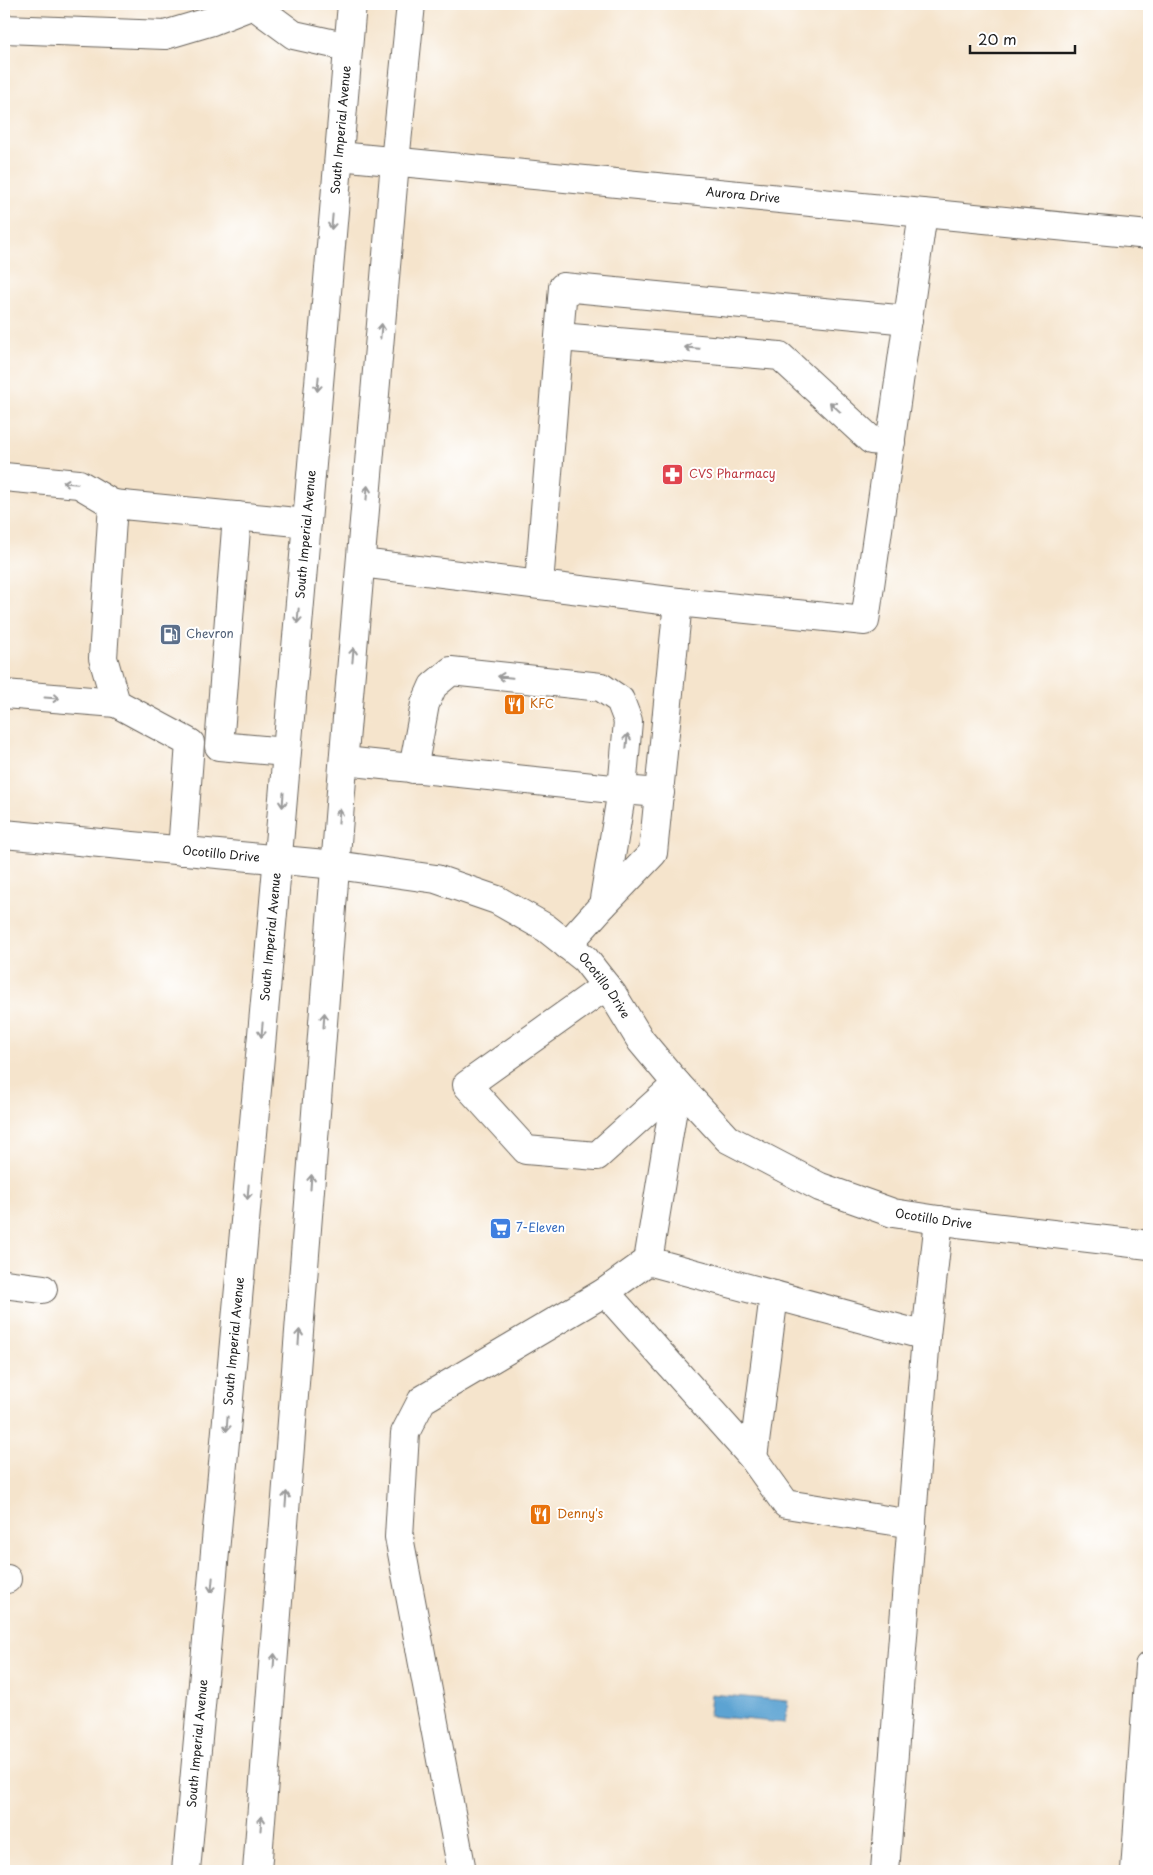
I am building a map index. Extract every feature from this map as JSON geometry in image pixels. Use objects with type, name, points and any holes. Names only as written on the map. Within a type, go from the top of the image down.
[{"type":"main road","points":[[4,29],[165,35],[212,21],[253,4],[294,35],[348,47]]},
{"type":"main road","name":"South Imperial Avenue","points":[[186,1871],[278,860],[352,4]]},
{"type":"main road","points":[[257,1871],[344,761],[395,162],[411,4]]},
{"type":"main road","name":"Aurora Drive","points":[[339,156],[1149,235]]},
{"type":"main road","points":[[361,563],[678,602],[865,622],[881,441],[908,320],[923,213]]},
{"type":"main road","points":[[539,584],[563,287],[908,320]]},
{"type":"main road","points":[[560,337],[780,356],[881,441]]},
{"type":"main road","points":[[4,477],[79,484],[113,504],[306,523]]},
{"type":"main road","points":[[113,504],[103,658],[116,703]]},
{"type":"main road","points":[[219,746],[237,516]]},
{"type":"main road","points":[[567,945],[653,853],[678,602]]},
{"type":"main road","points":[[413,769],[425,704],[434,686],[451,671],[601,687],[620,700],[628,721],[622,790],[603,906]]},
{"type":"main road","points":[[4,694],[116,703],[190,743],[286,752]]},
{"type":"main road","points":[[182,851],[190,743]]},
{"type":"main road","points":[[344,761],[660,793]]},
{"type":"main road","name":"Ocotillo Drive","points":[[4,834],[336,865],[436,879],[497,900],[546,928],[584,959],[606,986],[640,1041],[728,1138],[820,1187],[893,1213],[1149,1245]]},
{"type":"main road","points":[[606,986],[467,1085],[526,1150],[597,1156],[677,1084]]},
{"type":"main road","points":[[462,1871],[399,1537],[405,1433],[422,1400],[605,1292],[648,1261],[677,1084]]},
{"type":"main road","points":[[885,1871],[926,1336],[939,1220]]},
{"type":"main road","points":[[648,1261],[926,1336]]},
{"type":"main road","points":[[4,1284],[43,1289]]},
{"type":"main road","points":[[605,1292],[753,1458],[786,1504],[912,1524]]},
{"type":"main road","points":[[753,1458],[774,1295]]},
{"type":"main road","points":[[1135,1871],[1148,1705],[1149,1666]]},
{"type":"water","points":[[711,1694],[788,1701],[785,1723],[709,1716]]},
{"type":"place","name":"CVS Pharmacy","points":[[673,474]]},
{"type":"place","name":"Chevron","points":[[170,634]]},
{"type":"place","name":"KFC","points":[[514,704]]},
{"type":"place","name":"7-Eleven","points":[[500,1228]]},
{"type":"place","name":"Denny's","points":[[541,1514]]}]
